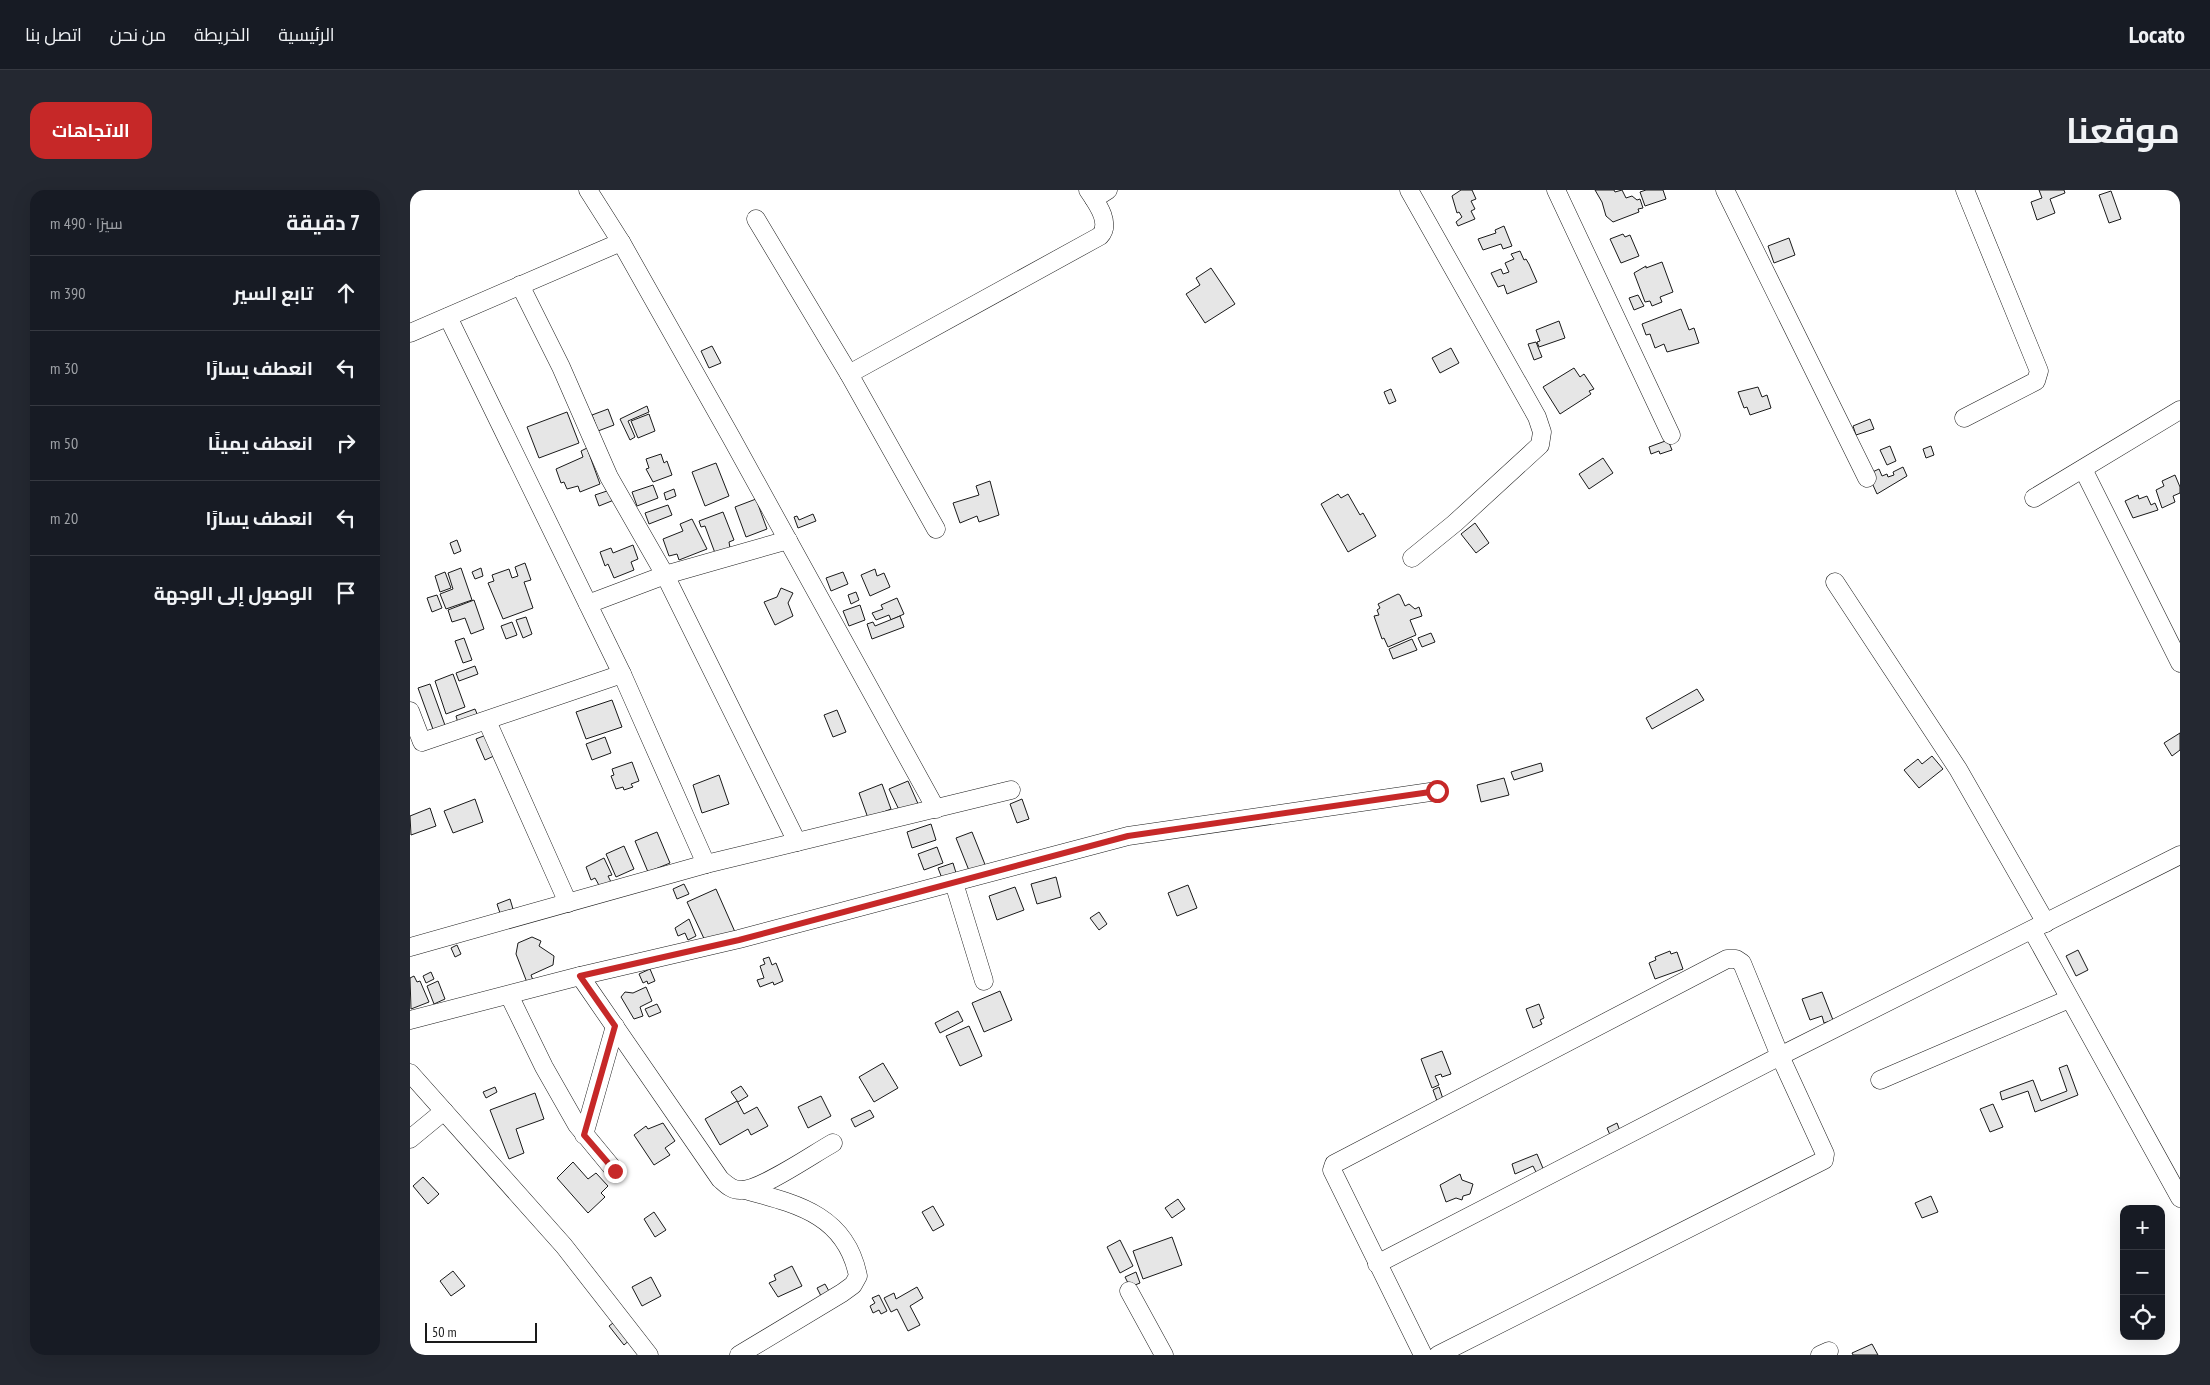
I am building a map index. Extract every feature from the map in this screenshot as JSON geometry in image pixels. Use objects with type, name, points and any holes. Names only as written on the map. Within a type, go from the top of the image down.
[{"type":"street","points":[[588,190],[621,242],[936,809]]},
{"type":"street","points":[[1409,190],[1537,417],[1542,438],[1540,445],[1455,523],[1412,558]]},
{"type":"street","points":[[1556,190],[1671,435]]},
{"type":"street","points":[[1725,190],[1867,478]]},
{"type":"street","points":[[1964,418],[2036,380],[2039,371],[1965,190]]},
{"type":"street","points":[[849,374],[1100,236],[1105,228],[1097,193]]},
{"type":"street","points":[[756,219],[849,374],[936,529]]},
{"type":"street","points":[[410,333],[621,242]]},
{"type":"street","points":[[520,285],[561,367],[609,477],[665,575],[797,842]]},
{"type":"street","points":[[448,317],[622,674],[706,864]]},
{"type":"street","points":[[2034,498],[2180,410]]},
{"type":"street","points":[[2083,469],[2180,663]]},
{"type":"street","points":[[588,604],[665,575],[788,540]]},
{"type":"street","points":[[1835,582],[1944,745],[2039,927],[2069,998],[2180,1198]]},
{"type":"street","points":[[410,711],[416,744],[622,674]]},
{"type":"street","points":[[487,721],[568,903]]},
{"type":"street","points":[[410,947],[706,864],[1011,790]]},
{"type":"street","points":[[410,1020],[580,976],[739,940],[1128,836],[1437,791]]},
{"type":"street","points":[[1377,1264],[1780,1056],[2180,855]]},
{"type":"street","points":[[954,883],[984,981]]},
{"type":"street","points":[[1423,1355],[1332,1170],[1334,1164],[1727,959],[1736,959],[1742,963],[1780,1056],[1825,1154],[1824,1160],[1438,1355]]},
{"type":"street","points":[[580,976],[645,1066],[720,1179],[733,1189],[745,1190],[800,1206],[824,1219],[840,1234],[849,1248],[858,1276],[852,1286],[739,1355]]},
{"type":"street","points":[[509,995],[544,1067],[584,1135],[615,1171]]},
{"type":"street","points":[[1880,1080],[2069,998]]},
{"type":"street","points":[[584,1135],[615,1026]]},
{"type":"street","points":[[410,1073],[564,1246],[649,1355]]},
{"type":"street","points":[[410,1139],[444,1111]]},
{"type":"street","points":[[745,1190],[773,1177],[833,1143]]},
{"type":"street","points":[[1129,1291],[1164,1355]]},
{"type":"building","points":[[1461,190],[1472,190],[1476,199],[1471,201],[1475,209],[1471,211],[1475,219],[1458,226],[1456,222],[1462,217],[1459,212],[1457,213],[1452,196]]},
{"type":"building","points":[[1595,190],[1614,190],[1615,192],[1622,190],[1626,198],[1632,196],[1637,200],[1640,199],[1643,208],[1638,209],[1639,212],[1613,222],[1606,216],[1602,202]]},
{"type":"building","points":[[1663,190],[1666,199],[1645,206],[1640,192]]},
{"type":"building","points":[[2039,190],[2064,190],[2065,193],[2050,199],[2055,213],[2037,220],[2031,202],[2042,198]]},
{"type":"building","points":[[2111,191],[2121,219],[2109,223],[2099,195]]},
{"type":"building","points":[[1504,226],[1512,246],[1503,249],[1501,244],[1483,250],[1478,239],[1496,233],[1495,230]]},
{"type":"building","points":[[1623,234],[1625,237],[1630,235],[1639,256],[1621,263],[1610,239]]},
{"type":"building","points":[[1789,238],[1795,255],[1774,263],[1768,246]]},
{"type":"building","points":[[1520,251],[1524,260],[1526,259],[1529,264],[1537,282],[1507,294],[1504,285],[1498,287],[1491,273],[1501,269],[1503,274],[1509,272],[1505,263],[1514,259],[1511,254]]},
{"type":"building","points":[[1662,262],[1673,292],[1660,297],[1662,302],[1652,306],[1650,301],[1645,302],[1634,273],[1646,266],[1646,268]]},
{"type":"building","points":[[1211,268],[1235,304],[1205,323],[1186,294],[1200,285],[1196,278]]},
{"type":"building","points":[[1638,295],[1644,306],[1634,310],[1629,298]]},
{"type":"building","points":[[1681,309],[1689,330],[1694,328],[1699,343],[1667,352],[1664,344],[1655,348],[1650,334],[1646,335],[1642,324]]},
{"type":"building","points":[[1559,321],[1565,338],[1539,347],[1537,342],[1540,341],[1536,330]]},
{"type":"building","points":[[1536,342],[1542,357],[1534,360],[1528,344]]},
{"type":"building","points":[[712,346],[721,363],[709,368],[701,351]]},
{"type":"building","points":[[1451,348],[1459,363],[1440,373],[1432,358]]},
{"type":"building","points":[[1574,368],[1580,377],[1584,374],[1594,389],[1589,391],[1591,394],[1560,414],[1543,387]]},
{"type":"building","points":[[1758,387],[1762,397],[1767,395],[1771,408],[1750,415],[1747,407],[1744,408],[1738,392]]},
{"type":"building","points":[[1391,389],[1396,401],[1389,404],[1384,392]]},
{"type":"building","points":[[647,406],[649,412],[628,421],[635,437],[630,440],[620,419]]},
{"type":"building","points":[[608,409],[614,425],[598,431],[592,415]]},
{"type":"building","points":[[567,412],[579,443],[539,458],[527,427]]},
{"type":"building","points":[[649,414],[655,431],[638,438],[631,421]]},
{"type":"building","points":[[1870,419],[1874,429],[1856,435],[1853,426]]},
{"type":"building","points":[[1668,440],[1672,450],[1660,454],[1659,451],[1651,454],[1649,447]]},
{"type":"building","points":[[1890,446],[1896,461],[1887,465],[1880,450]]},
{"type":"building","points":[[1931,446],[1934,455],[1926,458],[1923,449]]},
{"type":"building","points":[[587,448],[600,484],[580,492],[578,486],[567,489],[564,482],[561,483],[556,469],[583,457],[581,451]]},
{"type":"building","points":[[661,454],[664,463],[667,461],[672,475],[653,482],[646,469],[649,468],[646,459]]},
{"type":"building","points":[[1603,458],[1613,473],[1589,489],[1579,474]]},
{"type":"building","points":[[716,463],[729,496],[705,506],[692,472]]},
{"type":"building","points":[[1903,467],[1907,476],[1877,494],[1868,474],[1879,469],[1882,476],[1887,474],[1888,477],[1894,475],[1893,472]]},
{"type":"building","points":[[2175,475],[2180,487],[2180,493],[2173,496],[2175,502],[2162,508],[2156,490],[2164,486],[2162,481]]},
{"type":"building","points":[[990,481],[999,515],[979,522],[977,516],[960,523],[953,503],[979,495],[976,486]]},
{"type":"building","points":[[653,485],[658,498],[637,506],[632,492]]},
{"type":"building","points":[[674,489],[676,496],[666,500],[664,493]]},
{"type":"building","points":[[610,490],[614,500],[599,506],[595,495]]},
{"type":"building","points":[[1338,494],[1341,498],[1348,494],[1360,515],[1363,513],[1376,536],[1348,552],[1321,504]]},
{"type":"building","points":[[2138,495],[2139,499],[2147,496],[2151,505],[2155,503],[2158,510],[2133,518],[2125,501]]},
{"type":"building","points":[[756,499],[767,529],[746,537],[735,507]]},
{"type":"building","points":[[668,505],[672,515],[649,524],[645,513]]},
{"type":"building","points":[[723,512],[734,540],[729,542],[730,548],[715,553],[705,526],[701,527],[699,521]]},
{"type":"building","points":[[813,514],[816,521],[798,528],[794,517],[797,516],[799,520]]},
{"type":"building","points":[[692,519],[707,549],[679,560],[677,554],[669,556],[663,539],[683,531],[680,524]]},
{"type":"building","points":[[1475,523],[1489,543],[1476,553],[1461,534]]},
{"type":"building","points":[[457,540],[461,551],[454,554],[450,543]]},
{"type":"building","points":[[633,545],[638,559],[631,562],[634,570],[614,578],[608,564],[605,566],[600,552],[611,548],[613,553]]},
{"type":"building","points":[[525,563],[531,580],[524,582],[533,608],[503,619],[488,583],[494,581],[492,575],[509,569],[512,578],[518,576],[515,567]]},
{"type":"building","points":[[461,568],[472,600],[446,609],[440,594],[453,589],[448,573]]},
{"type":"building","points":[[481,568],[483,576],[475,579],[472,572]]},
{"type":"building","points":[[875,569],[877,576],[884,573],[890,587],[870,596],[861,575]]},
{"type":"building","points":[[445,572],[451,588],[440,592],[435,576]]},
{"type":"building","points":[[843,572],[848,584],[831,591],[826,578]]},
{"type":"building","points":[[781,588],[793,593],[788,603],[793,616],[775,625],[764,602],[777,597]]},
{"type":"building","points":[[856,592],[859,600],[851,604],[848,595]]},
{"type":"building","points":[[1398,594],[1405,606],[1409,604],[1415,609],[1419,607],[1422,616],[1410,620],[1416,635],[1388,647],[1384,638],[1382,639],[1374,616],[1379,615],[1377,610],[1380,608],[1378,604]]},
{"type":"building","points":[[437,595],[442,608],[432,612],[427,598]]},
{"type":"building","points":[[897,598],[904,614],[891,620],[889,615],[876,620],[872,613],[883,609],[881,605]]},
{"type":"building","points":[[474,600],[484,629],[471,634],[465,618],[452,622],[448,610]]},
{"type":"building","points":[[860,605],[865,620],[849,626],[843,611]]},
{"type":"building","points":[[900,616],[904,627],[872,639],[867,624],[873,622],[875,626]]},
{"type":"building","points":[[526,617],[532,634],[523,638],[516,620]]},
{"type":"building","points":[[512,622],[517,635],[506,639],[501,626]]},
{"type":"building","points":[[1431,633],[1435,642],[1422,647],[1418,638]]},
{"type":"building","points":[[464,638],[472,660],[463,663],[455,641]]},
{"type":"building","points":[[1412,639],[1417,650],[1393,659],[1389,649]]},
{"type":"building","points":[[475,666],[478,674],[459,681],[456,673]]},
{"type":"building","points":[[453,674],[465,707],[446,714],[435,681]]},
{"type":"building","points":[[430,684],[446,728],[434,732],[418,688]]},
{"type":"building","points":[[1697,689],[1704,700],[1652,729],[1646,718]]},
{"type":"building","points":[[612,700],[622,727],[586,739],[576,712]]},
{"type":"building","points":[[475,709],[478,716],[458,723],[456,716]]},
{"type":"building","points":[[837,710],[846,732],[833,737],[824,715]]},
{"type":"building","points":[[2180,733],[2180,750],[2172,756],[2164,743]]},
{"type":"building","points":[[486,735],[494,756],[485,760],[476,739]]},
{"type":"building","points":[[605,737],[611,753],[592,760],[586,744]]},
{"type":"building","points":[[1932,756],[1943,769],[1919,788],[1904,770],[1918,759],[1922,764]]},
{"type":"building","points":[[632,762],[639,781],[631,784],[633,787],[624,790],[623,787],[616,789],[611,776],[614,775],[612,769]]},
{"type":"building","points":[[1541,763],[1543,771],[1514,780],[1511,772]]},
{"type":"building","points":[[719,775],[729,804],[702,813],[693,785]]},
{"type":"building","points":[[1504,778],[1509,795],[1481,802],[1477,785]]},
{"type":"building","points":[[908,781],[919,806],[901,814],[889,789]]},
{"type":"building","points":[[882,784],[891,809],[868,818],[859,793]]},
{"type":"building","points":[[475,799],[483,822],[453,833],[444,811]]},
{"type":"building","points":[[1022,799],[1029,819],[1017,823],[1010,804]]},
{"type":"building","points":[[430,808],[436,826],[411,835],[410,816]]},
{"type":"building","points":[[931,824],[936,840],[912,848],[907,832]]},
{"type":"building","points":[[657,832],[670,863],[648,872],[635,841]]},
{"type":"building","points":[[972,832],[986,867],[970,873],[956,838]]},
{"type":"building","points":[[624,846],[634,869],[616,877],[606,854]]},
{"type":"building","points":[[937,847],[943,863],[924,870],[918,854]]},
{"type":"building","points":[[604,858],[612,875],[608,876],[611,882],[600,887],[595,878],[591,880],[586,867]]},
{"type":"building","points":[[953,863],[957,876],[943,881],[938,868]]},
{"type":"building","points":[[1056,877],[1061,897],[1037,904],[1031,884]]},
{"type":"building","points":[[684,884],[689,894],[677,899],[673,889]]},
{"type":"building","points":[[1188,885],[1197,908],[1177,916],[1168,893]]},
{"type":"building","points":[[1015,887],[1024,910],[997,920],[989,896]]},
{"type":"building","points":[[716,889],[735,932],[707,945],[687,902]]},
{"type":"building","points":[[510,899],[513,909],[500,913],[497,904]]},
{"type":"building","points":[[1099,912],[1107,924],[1099,930],[1090,918]]},
{"type":"building","points":[[689,919],[696,936],[688,940],[685,933],[678,936],[675,928]]},
{"type":"building","points":[[532,937],[541,941],[539,946],[554,956],[553,965],[531,975],[534,983],[528,985],[516,954],[518,943]]},
{"type":"building","points":[[457,945],[461,954],[455,957],[451,948]]},
{"type":"building","points":[[2078,950],[2088,970],[2076,976],[2066,956]]},
{"type":"building","points":[[1670,951],[1671,954],[1677,952],[1683,969],[1655,979],[1649,963],[1656,960],[1655,957]]},
{"type":"building","points":[[769,957],[772,965],[776,963],[783,981],[774,985],[773,982],[760,987],[757,980],[764,978],[760,966],[765,964],[763,959]]},
{"type":"building","points":[[650,969],[655,981],[648,984],[647,981],[643,983],[639,974]]},
{"type":"building","points":[[431,972],[434,979],[426,983],[423,976]]},
{"type":"building","points":[[414,976],[417,982],[420,981],[429,1002],[411,1009],[410,978]]},
{"type":"building","points":[[438,981],[445,999],[434,1004],[427,986]]},
{"type":"building","points":[[646,987],[652,1001],[640,1007],[643,1016],[634,1019],[621,997],[625,992],[633,993]]},
{"type":"building","points":[[1000,991],[1012,1020],[984,1032],[972,1003]]},
{"type":"building","points":[[1822,992],[1833,1020],[1824,1023],[1822,1016],[1810,1020],[1802,999]]},
{"type":"building","points":[[657,1004],[661,1012],[649,1017],[645,1009]]},
{"type":"building","points":[[1539,1004],[1544,1018],[1540,1020],[1542,1024],[1533,1028],[1526,1009]]},
{"type":"building","points":[[958,1011],[963,1021],[940,1033],[935,1023]]},
{"type":"building","points":[[969,1026],[982,1056],[960,1066],[946,1036]]},
{"type":"building","points":[[1442,1051],[1451,1074],[1442,1077],[1441,1074],[1435,1076],[1439,1085],[1432,1088],[1421,1059]]},
{"type":"building","points":[[883,1063],[898,1088],[874,1102],[859,1077]]},
{"type":"building","points":[[2067,1065],[2078,1095],[2035,1112],[2028,1091],[2002,1100],[2000,1092],[2033,1080],[2041,1101],[2067,1091],[2059,1068]]},
{"type":"building","points":[[741,1086],[748,1096],[738,1102],[731,1092]]},
{"type":"building","points":[[495,1087],[497,1092],[486,1098],[483,1092]]},
{"type":"building","points":[[1439,1087],[1443,1099],[1437,1101],[1433,1090]]},
{"type":"building","points":[[535,1093],[544,1119],[516,1129],[524,1153],[509,1159],[490,1110]]},
{"type":"building","points":[[821,1096],[831,1116],[808,1128],[798,1107]]},
{"type":"building","points":[[737,1101],[744,1114],[757,1107],[768,1126],[751,1135],[748,1129],[720,1145],[705,1119]]},
{"type":"building","points":[[1993,1104],[2003,1127],[1990,1132],[1980,1109]]},
{"type":"building","points":[[870,1110],[874,1117],[855,1127],[851,1119]]},
{"type":"building","points":[[663,1123],[675,1141],[665,1148],[670,1155],[654,1165],[634,1135],[646,1126],[648,1129]]},
{"type":"building","points":[[1617,1123],[1620,1131],[1610,1135],[1607,1128]]},
{"type":"building","points":[[1537,1154],[1545,1173],[1538,1176],[1533,1166],[1515,1174],[1512,1164]]},
{"type":"building","points":[[573,1162],[588,1179],[596,1173],[608,1186],[601,1193],[605,1197],[588,1213],[557,1178]]},
{"type":"building","points":[[1460,1174],[1462,1180],[1473,1184],[1470,1194],[1463,1196],[1462,1200],[1456,1198],[1446,1202],[1440,1185]]},
{"type":"building","points":[[423,1177],[439,1194],[428,1204],[413,1186]]},
{"type":"building","points":[[1931,1196],[1938,1212],[1922,1218],[1915,1203]]},
{"type":"building","points":[[1178,1199],[1185,1209],[1172,1218],[1165,1208]]},
{"type":"building","points":[[933,1206],[944,1225],[933,1231],[922,1212]]},
{"type":"building","points":[[654,1212],[666,1230],[655,1237],[644,1219]]},
{"type":"building","points":[[1172,1237],[1182,1265],[1143,1279],[1133,1251]]},
{"type":"building","points":[[1120,1240],[1133,1266],[1120,1273],[1107,1247]]},
{"type":"building","points":[[792,1266],[802,1286],[778,1297],[769,1283],[776,1280],[774,1275]]},
{"type":"building","points":[[453,1271],[465,1286],[451,1296],[440,1281]]},
{"type":"building","points":[[1136,1272],[1140,1283],[1130,1287],[1125,1277]]},
{"type":"building","points":[[651,1277],[661,1296],[642,1306],[632,1287]]},
{"type":"building","points":[[825,1284],[830,1293],[822,1298],[817,1288]]},
{"type":"building","points":[[917,1287],[923,1298],[910,1306],[920,1325],[908,1331],[897,1309],[891,1312],[884,1298],[894,1293],[896,1299]]},
{"type":"building","points":[[879,1295],[887,1311],[881,1314],[879,1310],[873,1313],[870,1306],[875,1303],[872,1298]]},
{"type":"building","points":[[617,1320],[632,1338],[624,1345],[609,1326]]},
{"type":"building","points":[[1872,1344],[1878,1355],[1853,1355],[1852,1353]]},
{"type":"route","points":[[615,1171],[584,1135],[615,1026],[580,976],[739,940],[1128,836],[1437,791]]}]
